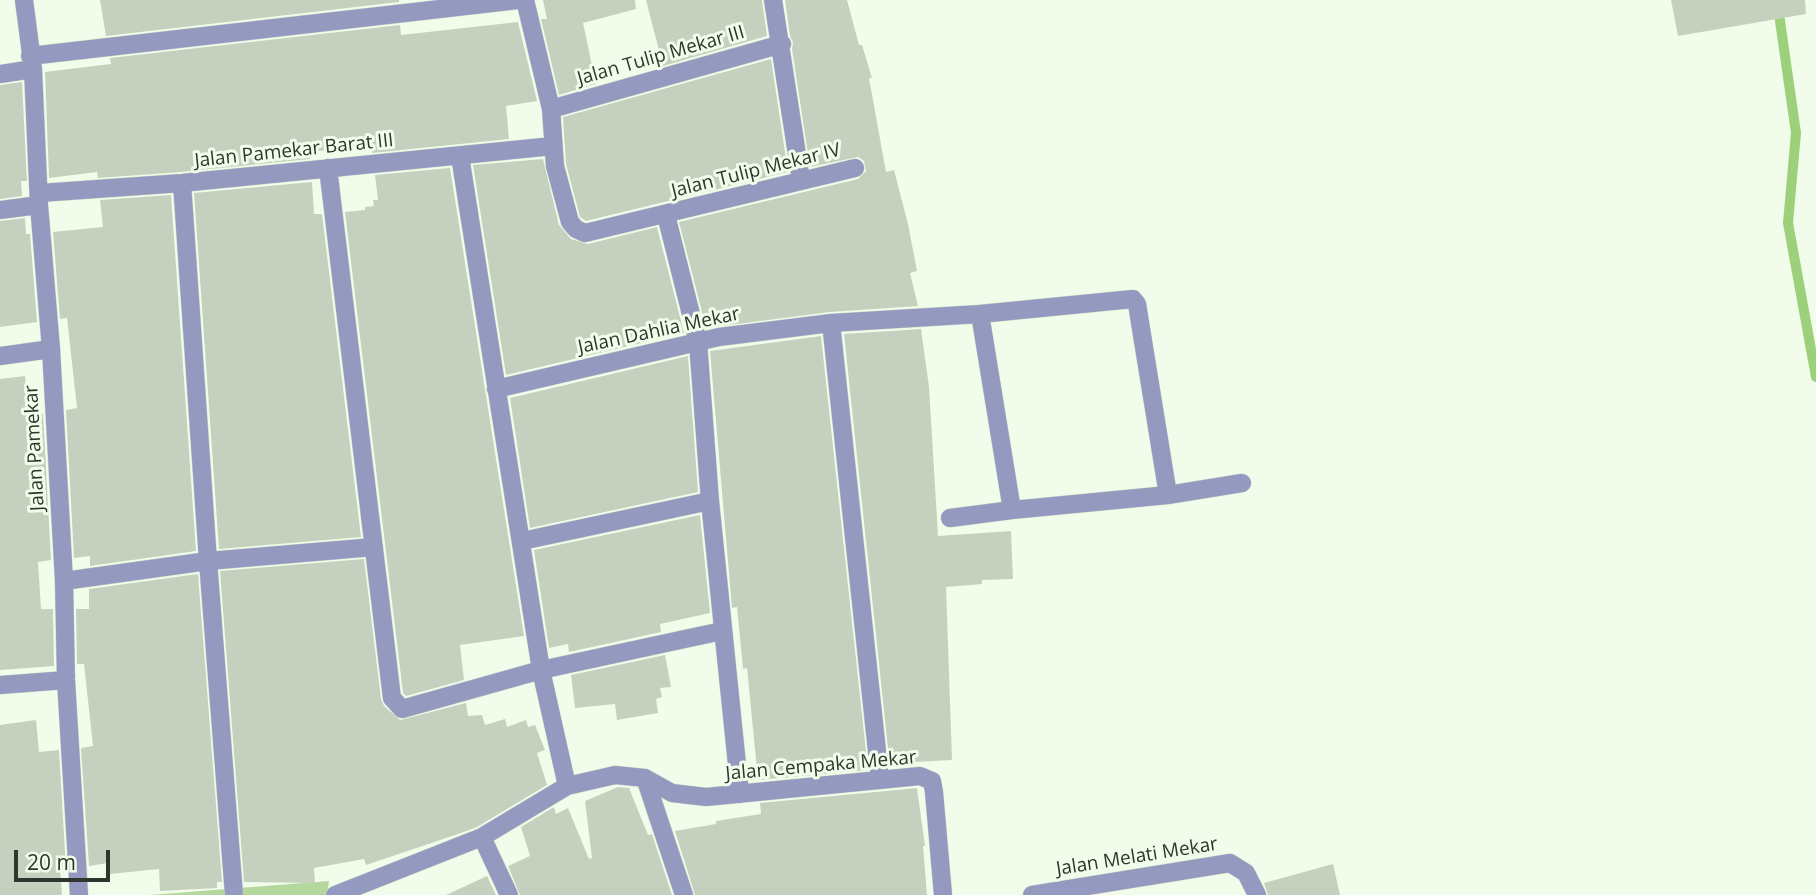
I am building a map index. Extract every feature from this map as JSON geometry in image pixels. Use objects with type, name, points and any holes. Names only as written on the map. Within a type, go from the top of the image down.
[{"type":"street","name":"Jalan Pamekar","points":[[24,0],[32,63],[51,349],[79,895]]},
{"type":"street","points":[[0,74],[32,63],[518,0]]},
{"type":"street","points":[[525,0],[551,109],[553,146]]},
{"type":"street","points":[[773,0],[782,44],[801,180]]},
{"type":"street","name":"Jalan Tulip Mekar III","points":[[551,109],[782,44]]},
{"type":"street","name":"Jalan Tulip Mekar IV","points":[[553,146],[555,166],[570,222],[585,233],[855,168]]},
{"type":"street","name":"Jalan Pamekar Barat III","points":[[0,210],[40,199],[553,146]]},
{"type":"street","points":[[460,156],[541,670],[567,786]]},
{"type":"street","points":[[328,168],[392,698],[396,705],[402,709],[541,670],[722,632]]},
{"type":"street","points":[[182,183],[234,895]]},
{"type":"street","points":[[666,215],[698,342],[722,632],[740,794]]},
{"type":"street","name":"Jalan Dahlia Mekar","points":[[496,389],[719,337],[831,323],[980,314],[1133,299],[1138,310],[1168,495]]},
{"type":"street","points":[[980,314],[1012,510]]},
{"type":"street","points":[[831,323],[880,779]]},
{"type":"street","points":[[0,356],[51,349]]},
{"type":"street","points":[[950,518],[1168,495],[1242,483]]},
{"type":"street","points":[[522,541],[710,501]]},
{"type":"street","points":[[64,581],[208,561],[374,547]]},
{"type":"street","points":[[0,685],[66,680]]},
{"type":"street","points":[[335,895],[482,837],[567,786],[615,775],[645,778],[684,895]]},
{"type":"street","name":"Jalan Cempaka Mekar","points":[[645,778],[672,793],[706,797],[920,776],[932,781],[943,895]]},
{"type":"street","points":[[482,837],[509,895]]},
{"type":"street","name":"Jalan Melati Mekar","points":[[1032,895],[1230,863],[1247,873],[1257,895]]},
{"type":"green space","points":[[329,881],[327,895],[150,895]]},
{"type":"building","points":[[100,0],[399,0],[399,2],[106,36]]},
{"type":"building","points":[[543,0],[635,0],[636,9],[583,23],[596,84],[559,95],[541,19],[547,19]]},
{"type":"building","points":[[646,0],[762,0],[767,36],[663,66]]},
{"type":"building","points":[[785,0],[847,0],[859,45],[862,45],[872,78],[869,78],[886,172],[894,170],[908,224],[917,271],[910,273],[918,306],[830,312],[706,328],[679,222],[858,179],[866,171],[864,161],[858,157],[810,167]]},
{"type":"building","points":[[1671,0],[1805,0],[1806,14],[1678,36]]},
{"type":"building","points":[[518,22],[537,101],[506,106],[509,139],[372,153],[371,146],[309,152],[310,159],[181,172],[98,178],[97,172],[49,178],[45,72],[111,64],[110,58],[400,25],[401,35]]},
{"type":"building","points":[[771,59],[788,172],[586,221],[580,217],[566,164],[563,117]]},
{"type":"building","points":[[22,82],[27,181],[21,181],[22,196],[0,199],[0,85]]},
{"type":"building","points":[[543,159],[559,225],[571,239],[588,244],[657,227],[684,333],[506,375],[473,165]]},
{"type":"building","points":[[450,168],[524,636],[460,645],[464,680],[406,696],[403,693],[345,212],[374,206],[373,200],[378,200],[375,175]]},
{"type":"building","points":[[312,182],[314,214],[322,214],[361,537],[219,549],[194,193]]},
{"type":"building","points":[[171,195],[196,551],[90,566],[90,556],[74,558],[66,410],[77,408],[67,318],[60,319],[53,232],[103,227],[100,200]]},
{"type":"building","points":[[25,218],[26,234],[30,234],[37,322],[0,327],[0,221]]},
{"type":"building","points":[[921,329],[929,387],[938,536],[1011,531],[1013,579],[982,580],[982,584],[946,587],[952,760],[913,762],[913,765],[890,767],[844,334]]},
{"type":"building","points":[[821,336],[868,770],[758,780],[747,668],[743,669],[737,607],[732,608],[710,351]]},
{"type":"building","points":[[688,356],[698,492],[530,528],[510,398]]},
{"type":"building","points":[[25,376],[28,416],[43,414],[51,560],[38,562],[41,609],[53,609],[54,666],[0,670],[0,379]]},
{"type":"building","points":[[700,515],[710,613],[660,624],[661,632],[569,652],[568,644],[549,648],[534,550]]},
{"type":"building","points":[[364,559],[384,706],[400,720],[466,703],[468,716],[482,715],[485,725],[505,719],[507,727],[526,720],[528,727],[535,725],[545,750],[537,753],[547,785],[477,827],[461,833],[366,865],[364,859],[314,868],[315,883],[244,882],[220,571]]},
{"type":"building","points":[[198,574],[222,882],[217,882],[217,888],[160,891],[159,869],[110,874],[108,863],[89,866],[81,748],[93,746],[84,664],[77,664],[76,609],[89,609],[89,589]]},
{"type":"building","points":[[665,655],[671,687],[660,688],[662,697],[656,699],[658,713],[617,720],[615,704],[575,708],[571,675]]},
{"type":"building","points":[[36,720],[39,752],[59,750],[66,869],[60,869],[62,895],[0,895],[0,725]]},
{"type":"building","points":[[618,787],[629,788],[648,835],[652,834],[672,895],[520,895],[508,866],[530,856],[521,827],[554,807],[556,814],[568,808],[589,859],[592,858],[585,801]]},
{"type":"building","points":[[917,788],[925,846],[927,895],[695,895],[675,831],[761,814],[760,803]]},
{"type":"building","points":[[1333,864],[1340,895],[1268,895],[1264,883]]},
{"type":"building","points":[[487,876],[496,895],[446,895]]},
{"type":"waterway","points":[[1777,0],[1796,133],[1788,223],[1816,377]]}]
